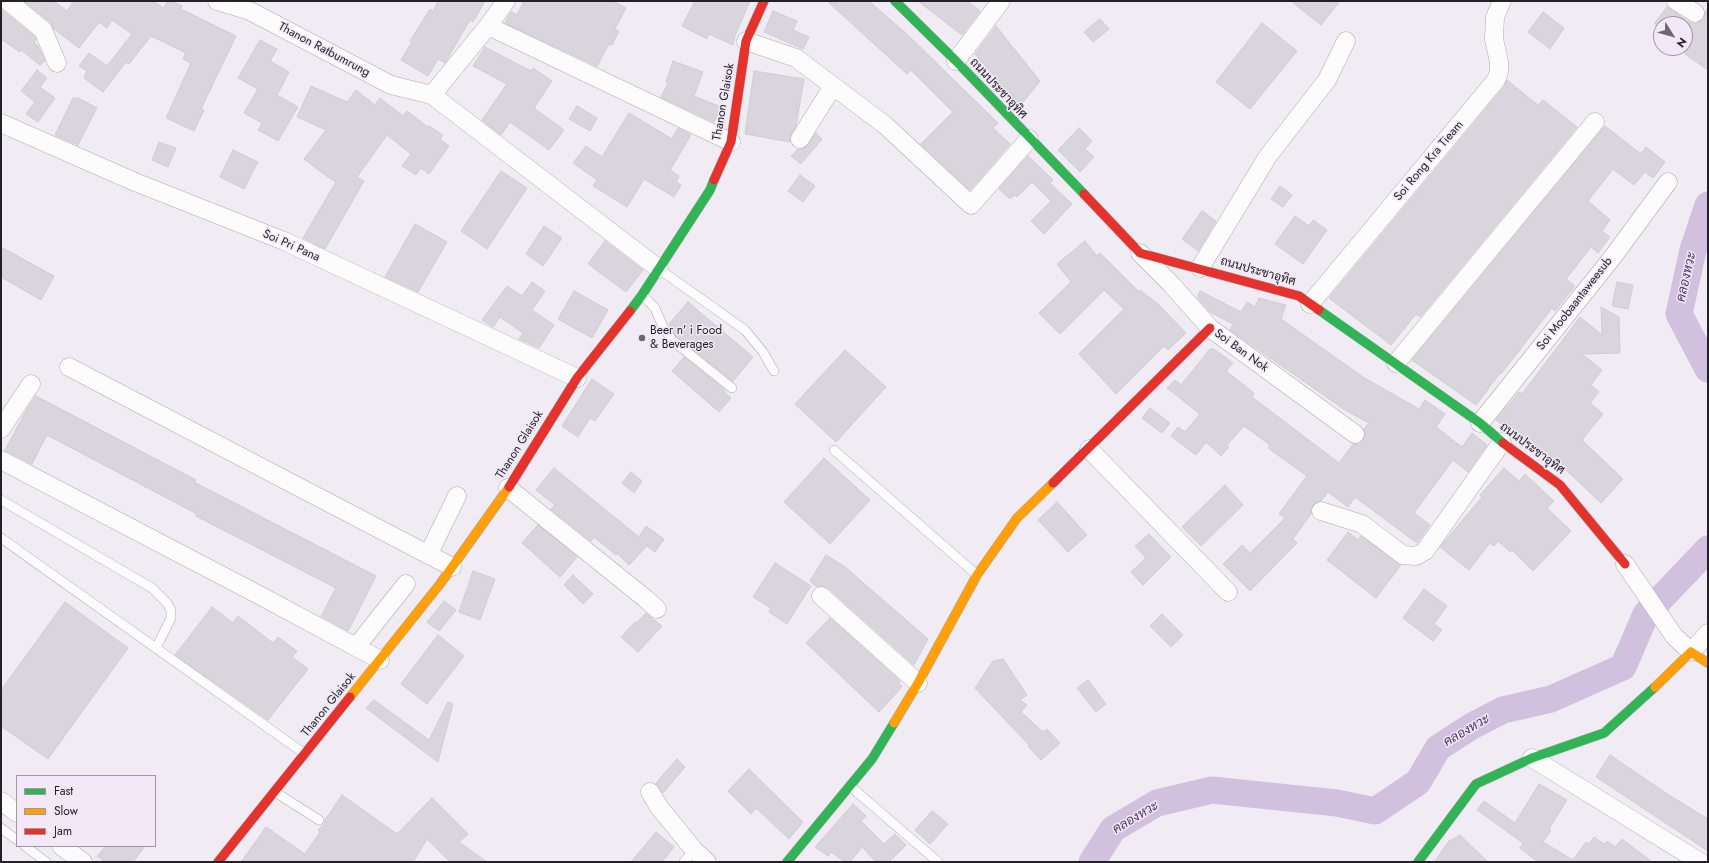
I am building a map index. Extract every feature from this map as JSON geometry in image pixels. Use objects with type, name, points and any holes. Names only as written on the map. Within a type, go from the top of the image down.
[{"type":"street","points":[[8,1],[43,30],[57,63]]},
{"type":"street","name":"Thanon Ratbumrung","points":[[217,1],[250,11],[391,84],[432,95]]},
{"type":"street","points":[[506,1],[488,26],[432,95],[659,269]]},
{"type":"street","name":"Thanon Glaisok","points":[[218,862],[380,660],[452,567],[508,488],[577,378],[642,295],[710,190],[731,142],[746,41],[764,1]]},
{"type":"street","name":"ถนนประชาอุทิศ","points":[[895,1],[956,61],[1029,139],[1140,253],[1299,296],[1480,423],[1502,442],[1560,485],[1625,564]]},
{"type":"street","points":[[956,61],[1001,1]]},
{"type":"street","name":"Soi Rong Kra Tieam","points":[[1310,304],[1496,80],[1499,67],[1494,39],[1496,17],[1502,1]]},
{"type":"street","points":[[1676,1],[1695,13]]},
{"type":"street","points":[[488,26],[731,142]]},
{"type":"street","points":[[746,41],[796,58],[885,125],[971,205],[1029,139]]},
{"type":"street","points":[[1200,268],[1268,156],[1327,80],[1346,41]]},
{"type":"street","points":[[800,140],[833,86]]},
{"type":"street","name":"Soi Pri Pana","points":[[1,122],[135,182],[284,241],[577,378]]},
{"type":"street","points":[[1396,363],[1595,122]]},
{"type":"street","name":"Soi Moobaantaweesub","points":[[1480,423],[1612,258],[1668,182]]},
{"type":"street","name":"Soi Ban Nok","points":[[1140,253],[1171,284],[1210,328],[1355,434]]},
{"type":"street","points":[[792,860],[872,759],[918,683],[977,575],[1017,518],[1089,450],[1210,328]]},
{"type":"street","points":[[69,367],[452,567]]},
{"type":"street","points":[[1,429],[31,384]]},
{"type":"street","points":[[1321,511],[1362,524],[1403,554],[1416,556],[1425,551],[1502,442]]},
{"type":"street","points":[[1089,450],[1228,592]]},
{"type":"street","points":[[1,460],[380,660]]},
{"type":"street","points":[[508,488],[657,609]]},
{"type":"street","points":[[428,555],[457,496]]},
{"type":"street","points":[[1625,564],[1674,636],[1691,652],[1708,663]]},
{"type":"street","points":[[356,647],[406,584]]},
{"type":"street","points":[[821,596],[918,683]]},
{"type":"street","points":[[1424,859],[1476,784],[1532,758],[1604,733],[1662,681],[1708,633]]},
{"type":"street","points":[[1532,758],[1700,862]]},
{"type":"street","points":[[650,792],[695,858]]},
{"type":"street","points":[[1,801],[16,812]]},
{"type":"street","points":[[62,847],[83,862]]},
{"type":"lane","points":[[659,269],[745,330],[763,352],[774,371]]},
{"type":"lane","points":[[642,295],[655,308],[663,327],[672,340],[732,388]]},
{"type":"lane","points":[[834,450],[977,575]]},
{"type":"lane","points":[[1,500],[152,588],[167,603],[171,618],[156,648]]},
{"type":"lane","points":[[1,538],[305,754]]},
{"type":"lane","points":[[850,786],[938,862]]},
{"type":"lane","points":[[275,792],[319,820]]},
{"type":"lane","points":[[1,828],[16,839]]},
{"type":"lane","points":[[26,847],[46,862]]},
{"type":"building","points":[[24,1],[54,1],[67,11],[74,1],[153,1],[164,8],[167,1],[171,1],[182,6],[181,9],[236,36],[201,109],[204,110],[194,131],[166,118],[191,63],[183,59],[186,53],[151,36],[129,64],[126,62],[103,92],[84,78],[87,71],[79,66],[89,53],[107,66],[132,34],[112,20],[107,28],[99,22],[79,48],[54,29],[50,22]]},
{"type":"building","points":[[438,1],[485,1],[473,22],[470,20],[445,63],[438,59],[428,76],[401,60],[412,42],[410,41],[430,9],[433,11]]},
{"type":"building","points":[[524,1],[613,1],[626,8],[615,29],[619,31],[612,45],[609,44],[597,66],[505,23],[511,12],[517,15]]},
{"type":"building","points":[[695,1],[750,1],[735,36],[733,45],[709,34],[707,39],[682,26]]},
{"type":"building","points":[[827,1],[869,1],[909,36],[998,123],[993,128],[1010,144],[970,190],[921,144],[953,112],[911,70],[907,74]]},
{"type":"building","points":[[918,1],[967,1],[980,11],[962,35]]},
{"type":"building","points":[[1291,1],[1340,1],[1321,25]]},
{"type":"building","points":[[1667,7],[1680,16],[1660,16]]},
{"type":"building","points":[[1708,8],[1708,70],[1688,56],[1693,56],[1693,23],[1695,24],[1704,19],[1705,12]]},
{"type":"building","points":[[1,9],[34,36],[36,40],[34,42],[38,46],[45,61],[40,65],[21,50],[20,52],[1,39]]},
{"type":"building","points":[[773,11],[797,21],[793,30],[809,37],[803,49],[764,32]]},
{"type":"building","points":[[1543,12],[1564,28],[1550,49],[1528,32]]},
{"type":"building","points":[[1100,19],[1109,29],[1093,42],[1084,32]]},
{"type":"building","points":[[1262,23],[1297,51],[1250,109],[1216,82]]},
{"type":"building","points":[[996,26],[1040,81],[1020,106],[975,54]]},
{"type":"building","points":[[260,40],[277,49],[270,61],[289,72],[277,95],[298,107],[278,141],[258,130],[262,123],[244,113],[258,89],[238,78]]},
{"type":"building","points":[[485,47],[531,71],[533,68],[552,81],[534,108],[564,130],[549,150],[510,122],[501,135],[482,120],[507,84],[473,66]]},
{"type":"building","points":[[673,61],[703,72],[694,96],[721,107],[714,122],[661,97],[668,83],[666,82]]},
{"type":"building","points":[[37,70],[47,78],[40,87],[55,98],[38,122],[26,114],[35,102],[21,91]]},
{"type":"building","points":[[754,71],[804,79],[796,126],[791,134],[790,142],[745,134]]},
{"type":"building","points":[[1507,80],[1538,105],[1543,100],[1577,127],[1420,317],[1416,314],[1391,345],[1329,298],[1504,87]]},
{"type":"building","points":[[311,86],[347,102],[356,90],[375,105],[380,98],[403,116],[407,111],[428,127],[429,126],[443,135],[440,139],[449,146],[429,174],[421,168],[416,175],[402,166],[411,154],[387,135],[357,177],[364,181],[325,249],[303,238],[336,182],[304,159],[326,130],[297,117]]},
{"type":"building","points":[[73,98],[78,98],[97,108],[78,145],[55,135]]},
{"type":"building","points":[[577,106],[597,118],[590,131],[569,119]]},
{"type":"building","points":[[629,113],[672,139],[678,128],[691,135],[670,170],[679,176],[676,182],[681,185],[674,197],[644,179],[627,207],[593,186],[597,180],[573,163],[586,146],[602,157]]},
{"type":"building","points":[[1605,126],[1641,154],[1646,147],[1665,162],[1653,178],[1645,172],[1634,185],[1613,169],[1588,201],[1610,220],[1602,231],[1610,237],[1598,253],[1591,247],[1566,279],[1575,286],[1555,311],[1552,308],[1476,405],[1412,360]]},
{"type":"building","points":[[1079,128],[1092,141],[1085,149],[1094,157],[1080,172],[1058,150]]},
{"type":"building","points":[[816,133],[822,139],[801,164],[791,156],[798,149],[805,148]]},
{"type":"building","points":[[159,142],[176,148],[168,167],[152,160]]},
{"type":"building","points":[[233,150],[258,162],[244,189],[220,177]]},
{"type":"building","points":[[1028,156],[1053,180],[1050,183],[1072,204],[1044,234],[1031,221],[1051,201],[1032,182],[1017,197],[1015,195],[1010,199],[999,189]]},
{"type":"building","points":[[501,171],[527,188],[487,249],[461,231]]},
{"type":"building","points":[[800,175],[815,186],[803,202],[788,191]]},
{"type":"building","points":[[1280,186],[1292,195],[1283,207],[1271,199]]},
{"type":"building","points":[[1202,211],[1216,221],[1198,251],[1182,239]]},
{"type":"building","points":[[1295,216],[1309,226],[1313,220],[1327,230],[1303,264],[1275,244]]},
{"type":"building","points":[[415,224],[447,242],[418,292],[385,277]]},
{"type":"building","points":[[544,226],[562,238],[543,266],[526,254]]},
{"type":"building","points":[[605,241],[643,270],[626,292],[588,264]]},
{"type":"building","points":[[1085,241],[1097,256],[1100,253],[1139,292],[1140,290],[1158,304],[1186,333],[1168,350],[1164,346],[1116,394],[1079,354],[1124,309],[1104,290],[1060,334],[1039,313],[1071,282],[1057,264]]},
{"type":"building","points":[[1,247],[54,276],[41,300],[1,277]]},
{"type":"building","points":[[532,282],[545,291],[532,310],[554,325],[539,348],[519,339],[523,333],[500,317],[493,327],[482,320],[507,286],[522,296]]},
{"type":"building","points":[[1617,282],[1633,285],[1628,309],[1612,306]]},
{"type":"building","points":[[574,291],[608,310],[592,338],[558,319]]},
{"type":"building","points":[[1200,291],[1241,312],[1247,302],[1255,307],[1259,298],[1286,305],[1281,319],[1363,377],[1419,409],[1425,400],[1445,414],[1436,427],[1462,447],[1472,433],[1487,445],[1468,472],[1453,460],[1414,513],[1430,525],[1417,543],[1355,497],[1348,507],[1328,492],[1321,501],[1314,504],[1311,508],[1311,514],[1293,539],[1297,543],[1250,591],[1223,564],[1242,545],[1250,553],[1285,518],[1279,514],[1307,476],[1268,448],[1270,445],[1244,426],[1227,445],[1229,447],[1221,456],[1206,442],[1196,455],[1171,436],[1178,427],[1185,432],[1200,414],[1167,388],[1175,380],[1181,385],[1210,349],[1214,349],[1233,363],[1226,371],[1254,393],[1252,397],[1339,463],[1353,444],[1359,444],[1363,440],[1365,435],[1364,429],[1369,423],[1345,410],[1230,330],[1233,324],[1210,312],[1197,297]]},
{"type":"building","points":[[688,302],[753,357],[733,381],[676,336],[669,324]]},
{"type":"building","points":[[1601,307],[1619,317],[1620,353],[1582,354],[1602,370],[1591,385],[1599,392],[1590,403],[1603,414],[1582,440],[1623,479],[1601,503],[1564,468],[1562,470],[1535,448],[1496,420],[1519,392],[1522,394],[1580,317],[1602,335]]},
{"type":"building","points":[[845,350],[886,387],[836,442],[795,404]]},
{"type":"building","points":[[684,357],[725,390],[724,392],[731,398],[719,412],[672,371]]},
{"type":"building","points":[[592,379],[614,394],[595,421],[590,418],[578,437],[562,426]]},
{"type":"building","points":[[36,396],[196,480],[194,482],[376,576],[348,631],[321,616],[336,588],[196,516],[197,514],[47,435],[32,464],[5,450],[27,409]]},
{"type":"building","points":[[1150,408],[1170,423],[1162,433],[1142,418]]},
{"type":"building","points":[[824,458],[870,500],[830,544],[784,502]]},
{"type":"building","points":[[554,468],[639,537],[646,526],[664,539],[655,552],[647,546],[629,565],[617,553],[616,555],[594,537],[591,541],[551,509],[555,505],[536,490]]},
{"type":"building","points":[[1504,468],[1519,481],[1525,474],[1554,501],[1547,508],[1571,531],[1533,571],[1512,550],[1510,552],[1498,541],[1494,546],[1490,543],[1469,570],[1440,547],[1482,497],[1480,495]]},
{"type":"building","points":[[631,472],[642,481],[634,493],[622,483]]},
{"type":"building","points":[[1225,485],[1243,505],[1201,546],[1182,527]]},
{"type":"building","points":[[1057,502],[1087,535],[1068,552],[1038,520]]},
{"type":"building","points":[[538,525],[577,557],[560,577],[522,543]]},
{"type":"building","points":[[1348,532],[1358,540],[1361,536],[1401,565],[1376,598],[1327,560]]},
{"type":"building","points":[[1149,534],[1171,557],[1143,585],[1131,572],[1146,558],[1135,546]]},
{"type":"building","points":[[826,555],[845,567],[928,639],[914,665],[828,588],[823,586],[817,587],[810,581]]},
{"type":"building","points":[[775,563],[811,586],[787,624],[769,612],[771,608],[753,597]]},
{"type":"building","points":[[473,571],[495,579],[480,620],[459,612]]},
{"type":"building","points":[[573,575],[593,594],[583,604],[564,585]]},
{"type":"building","points":[[1424,589],[1447,606],[1434,624],[1442,630],[1433,641],[1403,618]]},
{"type":"building","points":[[444,601],[456,610],[439,631],[427,622]]},
{"type":"building","points":[[65,602],[128,648],[48,759],[1,726],[1,690]]},
{"type":"building","points":[[212,607],[233,623],[238,616],[273,643],[278,637],[297,651],[292,657],[308,669],[268,720],[175,655]]},
{"type":"building","points":[[646,613],[662,626],[638,652],[621,637]]},
{"type":"building","points":[[1162,614],[1183,635],[1171,647],[1150,626]]},
{"type":"building","points":[[830,618],[900,681],[899,683],[902,686],[900,689],[879,712],[806,643]]},
{"type":"building","points":[[438,635],[464,656],[427,704],[401,684]]},
{"type":"building","points":[[1003,659],[1027,695],[1020,700],[1027,705],[1021,712],[1043,732],[1047,729],[1060,743],[1041,760],[1028,746],[1029,745],[975,688],[993,661]]},
{"type":"building","points":[[1088,680],[1106,704],[1096,712],[1077,688]]},
{"type":"building","points":[[374,700],[429,740],[448,702],[453,704],[438,762],[366,708]]},
{"type":"building","points":[[1610,755],[1669,795],[1708,819],[1708,851],[1596,777]]},
{"type":"building","points":[[677,759],[685,767],[663,793],[656,783]]},
{"type":"building","points":[[749,769],[803,822],[789,839],[756,808],[751,814],[728,791]]},
{"type":"building","points":[[1539,784],[1567,800],[1549,829],[1551,830],[1543,842],[1573,860],[1586,842],[1589,844],[1594,837],[1604,844],[1607,841],[1615,847],[1622,839],[1652,862],[1538,862],[1520,848],[1523,843],[1477,810],[1484,801],[1515,823]]},
{"type":"building","points":[[342,795],[397,834],[432,798],[468,834],[459,842],[487,862],[450,862],[427,839],[413,862],[241,862],[266,827],[305,854],[320,832],[318,830],[324,824],[325,820]]},
{"type":"building","points":[[853,804],[866,816],[861,821],[884,844],[895,834],[906,845],[889,862],[876,862],[862,847],[850,862],[845,862],[831,852],[828,856],[815,847]]},
{"type":"building","points":[[932,811],[948,824],[930,844],[915,830]]},
{"type":"building","points":[[656,832],[674,847],[662,862],[631,862]]},
{"type":"building","points":[[1460,835],[1488,862],[1436,862],[1435,861],[1448,842]]},
{"type":"building","points":[[105,847],[144,847],[133,862],[105,862],[97,856]]},
{"type":"waterway","name":"คลองหวะ","points":[[1708,205],[1693,250],[1679,314],[1708,369]]},
{"type":"waterway","name":"คลองหวะ","points":[[1092,862],[1113,829],[1157,803],[1212,790],[1337,803],[1375,811],[1418,782],[1438,748],[1472,726],[1503,710],[1551,699],[1623,667],[1646,614],[1708,549]]},
{"type":"traffic: fast","points":[[895,1],[956,61],[1084,194]]},
{"type":"traffic: fast","points":[[630,311],[710,190],[714,180]]},
{"type":"traffic: fast","points":[[1319,310],[1480,423],[1503,443]]},
{"type":"traffic: fast","points":[[1418,862],[1476,784],[1532,758],[1604,733],[1655,687]]},
{"type":"traffic: fast","points":[[787,862],[872,759],[894,723]]},
{"type":"traffic: slow","points":[[894,723],[918,683],[977,575],[1017,518],[1053,483]]},
{"type":"traffic: slow","points":[[350,697],[440,584],[509,487]]},
{"type":"traffic: slow","points":[[1655,687],[1691,652],[1708,663]]},
{"type":"traffic: jam","points":[[714,180],[731,142],[746,41],[764,1]]},
{"type":"traffic: jam","points":[[1084,194],[1140,253],[1299,296],[1319,310]]},
{"type":"traffic: jam","points":[[509,487],[577,378],[630,311]]},
{"type":"traffic: jam","points":[[1053,483],[1210,328]]},
{"type":"traffic: jam","points":[[1503,443],[1560,485],[1625,564]]},
{"type":"traffic: jam","points":[[218,862],[350,697]]},
{"type":"place","name":"Beer n' i Food & Beverages","points":[[642,338]]}]
